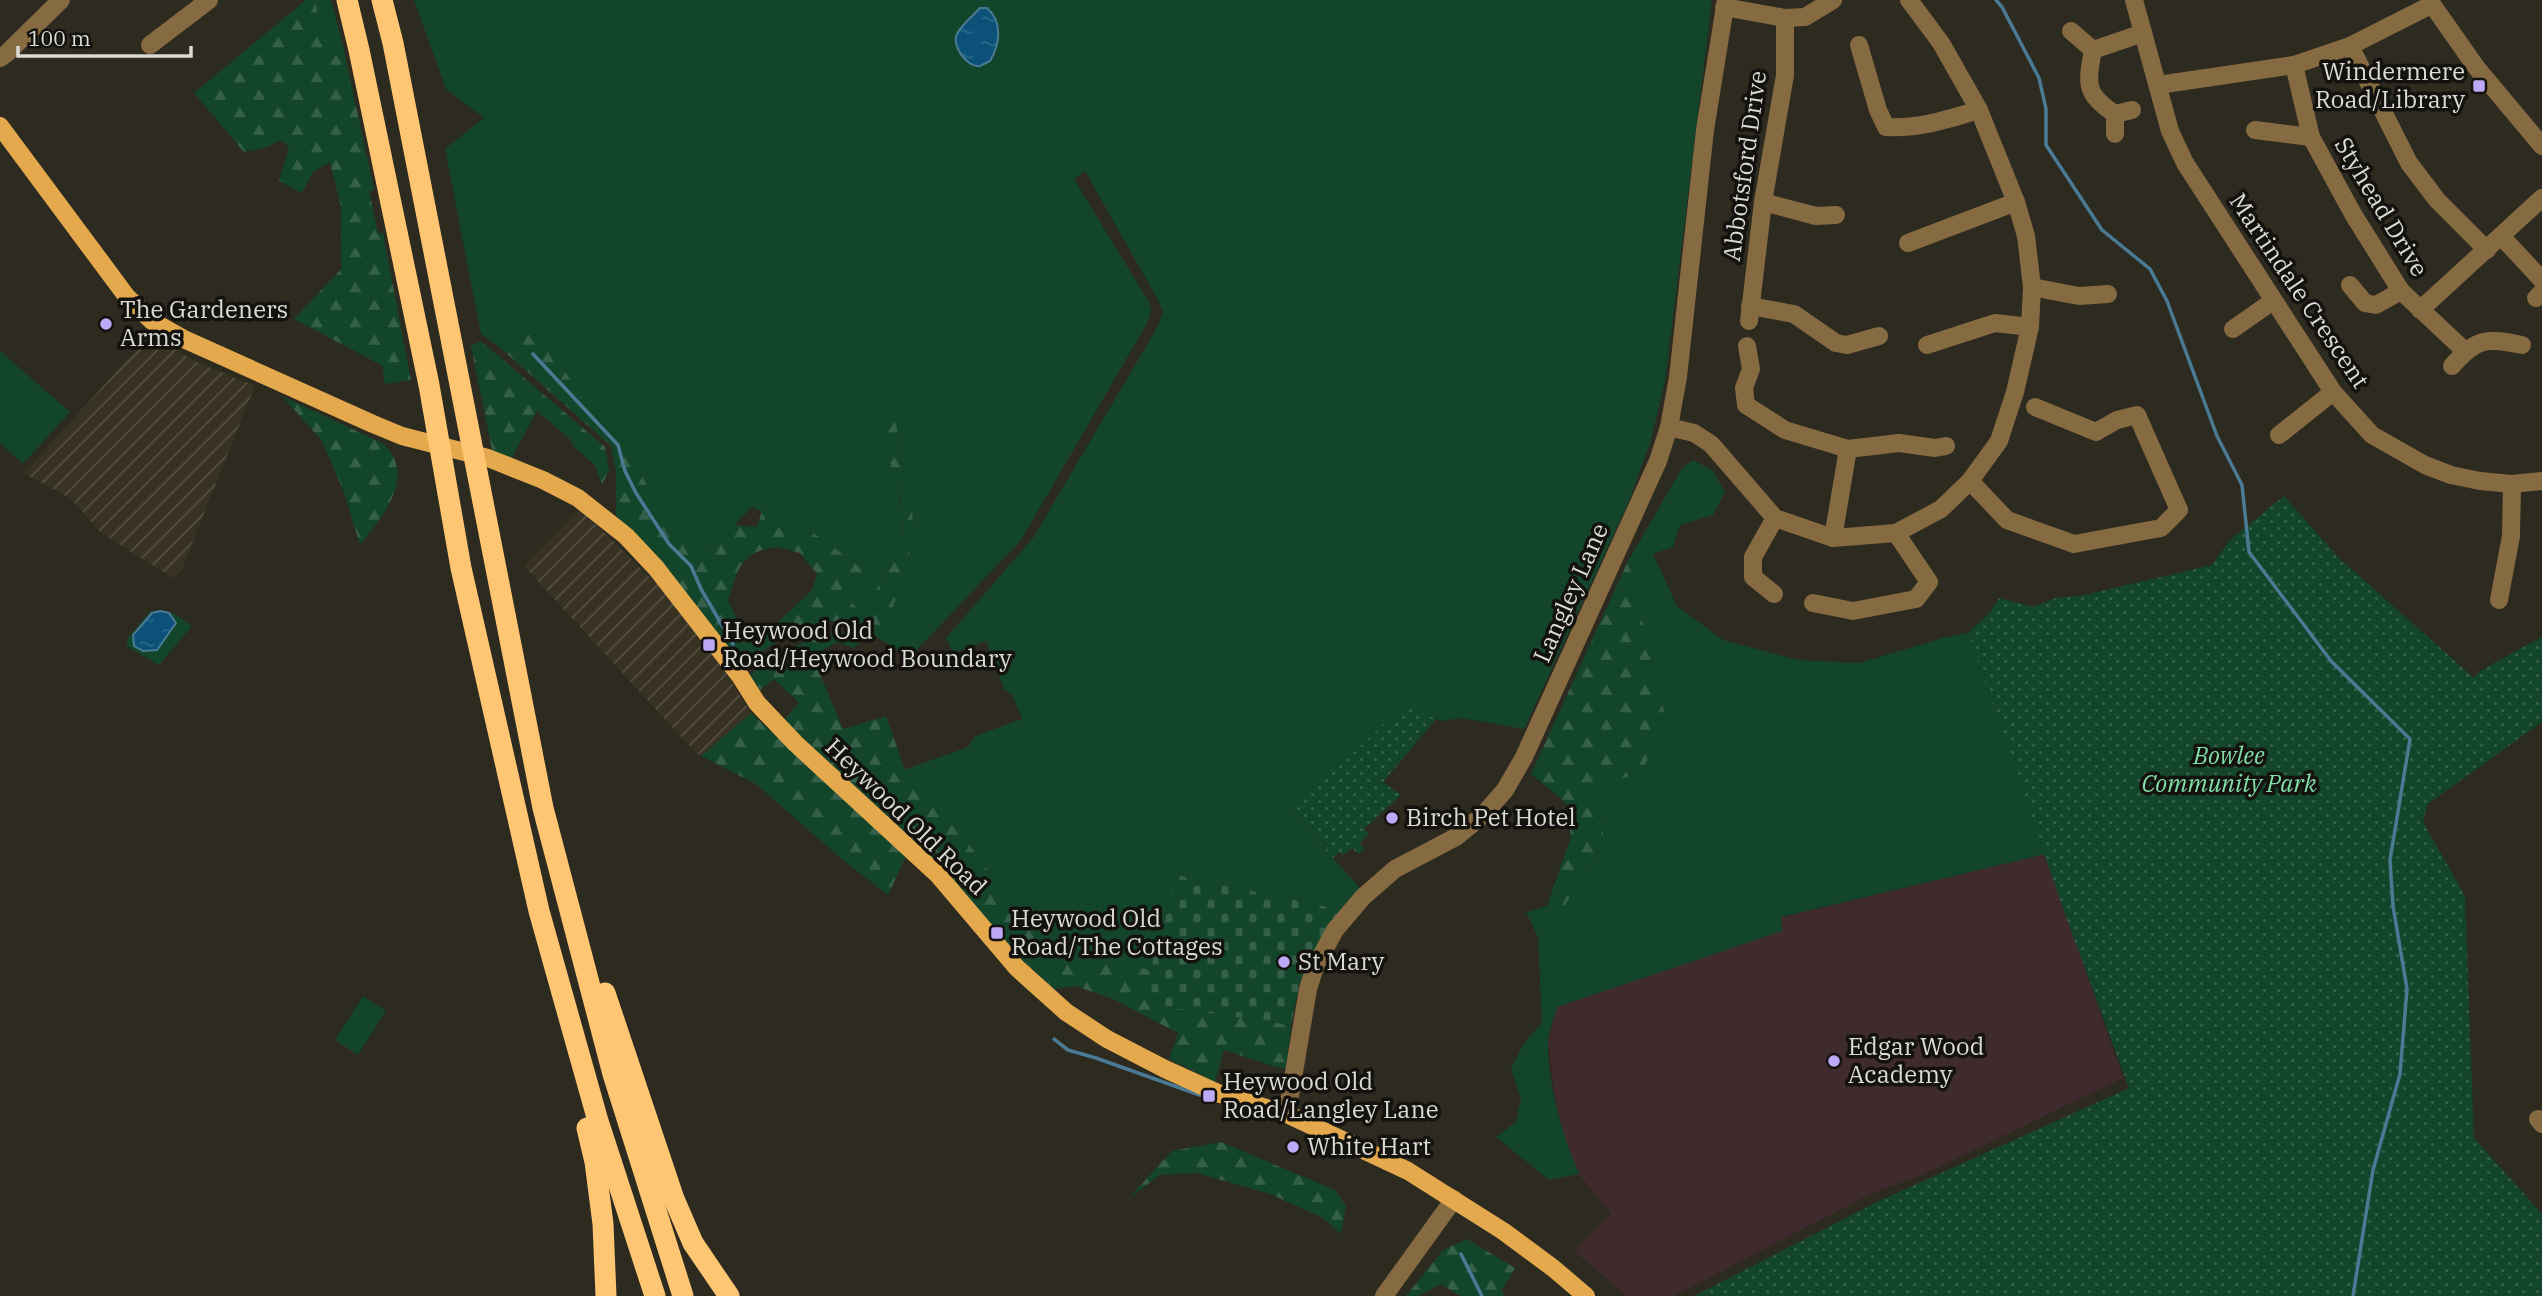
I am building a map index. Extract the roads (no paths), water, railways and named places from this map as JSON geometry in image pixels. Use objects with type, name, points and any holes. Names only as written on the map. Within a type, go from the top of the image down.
[{"type":"highway","points":[[347,0],[429,385],[461,568],[539,911],[598,1121],[655,1296]]},
{"type":"highway","points":[[382,0],[393,43],[494,568],[544,808],[613,1074],[683,1296]]},
{"type":"highway","points":[[544,808],[674,1199],[693,1243],[729,1296]]},
{"type":"highway","points":[[539,911],[551,993],[596,1162],[603,1224],[606,1296]]},
{"type":"main road","name":"Heywood Old Road","points":[[0,126],[127,297],[152,321],[186,340],[402,436],[488,458],[524,471],[565,490],[626,536],[656,568],[740,676],[757,703],[795,743],[938,875],[1017,968],[1066,1012],[1107,1039],[1165,1069],[1220,1094],[1287,1114],[1388,1161],[1503,1231],[1586,1296]]},
{"type":"street","points":[[0,58],[61,0]]},
{"type":"street","points":[[150,45],[209,0]]},
{"type":"street","points":[[1725,4],[1785,18],[1805,17],[1833,0]]},
{"type":"street","points":[[1669,427],[1694,433],[1710,444],[1775,518],[1833,538],[1896,533],[1941,509],[1970,481],[1999,441],[2015,392],[2030,327],[2032,286],[2026,236],[2016,202],[1979,110],[1941,43],[1909,0]]},
{"type":"street","name":"Martindale Crescent","points":[[2134,0],[2170,131],[2185,163],[2333,392],[2372,435],[2425,465],[2480,481],[2512,484],[2542,481]]},
{"type":"street","points":[[2158,85],[2294,65],[2350,46],[2430,2],[2476,67],[2542,146]]},
{"type":"street","name":"Langley Lane","points":[[1287,1114],[1308,989],[1324,948],[1348,913],[1395,869],[1456,837],[1483,815],[1506,790],[1529,747],[1658,461],[1669,427],[1678,377],[1705,130],[1725,4]]},
{"type":"street","name":"Abbotsford Drive","points":[[1785,18],[1785,75],[1763,202],[1750,314],[1794,313],[1836,343],[1847,345],[1879,336]]},
{"type":"street","points":[[2071,31],[2093,50]]},
{"type":"street","points":[[2093,50],[2143,33]]},
{"type":"street","points":[[1859,45],[1878,110],[1886,127],[1930,124],[1979,110]]},
{"type":"street","points":[[2350,46],[2409,163],[2437,200],[2487,250]]},
{"type":"street","points":[[2093,50],[2088,79],[2091,94],[2101,105],[2124,112],[2115,134]]},
{"type":"street","name":"Styhead Drive","points":[[2294,65],[2311,137],[2353,214],[2401,291],[2465,351]]},
{"type":"street","points":[[2255,130],[2311,137]]},
{"type":"street","points":[[2420,310],[2542,198]]},
{"type":"street","points":[[1763,202],[1815,216],[1836,215]]},
{"type":"street","points":[[1908,243],[2016,202]]},
{"type":"street","points":[[2501,236],[2542,281]]},
{"type":"street","points":[[2350,285],[2365,303],[2376,305],[2401,291]]},
{"type":"street","points":[[2032,286],[2079,296],[2108,294]]},
{"type":"street","points":[[2233,329],[2247,311],[2273,301]]},
{"type":"street","points":[[1927,345],[1995,323],[2030,327]]},
{"type":"street","points":[[2452,366],[2465,351],[2490,339],[2522,345]]},
{"type":"street","points":[[1747,346],[1751,369],[1744,388],[1746,405],[1785,430],[1848,449],[1899,443],[1935,448],[1946,446]]},
{"type":"street","points":[[2286,424],[2333,392]]},
{"type":"street","points":[[1970,481],[2007,520],[2074,544],[2161,528],[2179,510],[2137,415],[2117,420],[2096,432],[2035,407]]},
{"type":"street","points":[[1833,538],[1848,449]]},
{"type":"street","points":[[2499,600],[2495,570],[2511,536],[2512,484]]},
{"type":"street","points":[[1774,594],[1753,577],[1753,556],[1775,518]]},
{"type":"street","points":[[1813,603],[1853,611],[1916,599],[1929,582],[1896,533]]},
{"type":"street","points":[[1384,1296],[1454,1199]]},
{"type":"water","points":[[980,8],[987,8],[996,20],[998,40],[990,61],[975,66],[961,55],[956,39],[962,27]]},
{"type":"water","points":[[152,613],[169,613],[176,623],[157,650],[143,651],[134,646],[133,635]]},
{"type":"waterway","points":[[1996,0],[2039,78],[2046,109],[2046,145],[2102,230],[2150,269],[2167,301],[2217,436],[2242,485],[2249,552],[2331,661],[2410,739],[2390,860],[2393,906],[2407,989],[2400,1074],[2373,1170],[2353,1296]]},
{"type":"waterway","points":[[533,354],[618,445],[625,471],[636,493],[669,544],[691,566],[733,644]]},
{"type":"waterway","points":[[1054,1039],[1068,1050],[1211,1099]]},
{"type":"waterway","points":[[1461,1254],[1482,1296]]},
{"type":"place","name":"Windermere Road/Library","points":[[2479,86]]},
{"type":"place","name":"The Gardeners Arms","points":[[106,324]]},
{"type":"place","name":"Heywood Old Road/Heywood Boundary","points":[[709,645]]},
{"type":"place","name":"Birch Pet Hotel","points":[[1392,818]]},
{"type":"place","name":"Heywood Old Road/The Cottages","points":[[997,933]]},
{"type":"place","name":"St Mary","points":[[1284,962]]},
{"type":"place","name":"Edgar Wood Academy","points":[[1834,1061]]},
{"type":"place","name":"Heywood Old Road/Langley Lane","points":[[1209,1096]]},
{"type":"place","name":"White Hart","points":[[1293,1147]]},
{"type":"park label","name":"Bowlee Community Park","points":[[2229,770]]}]
